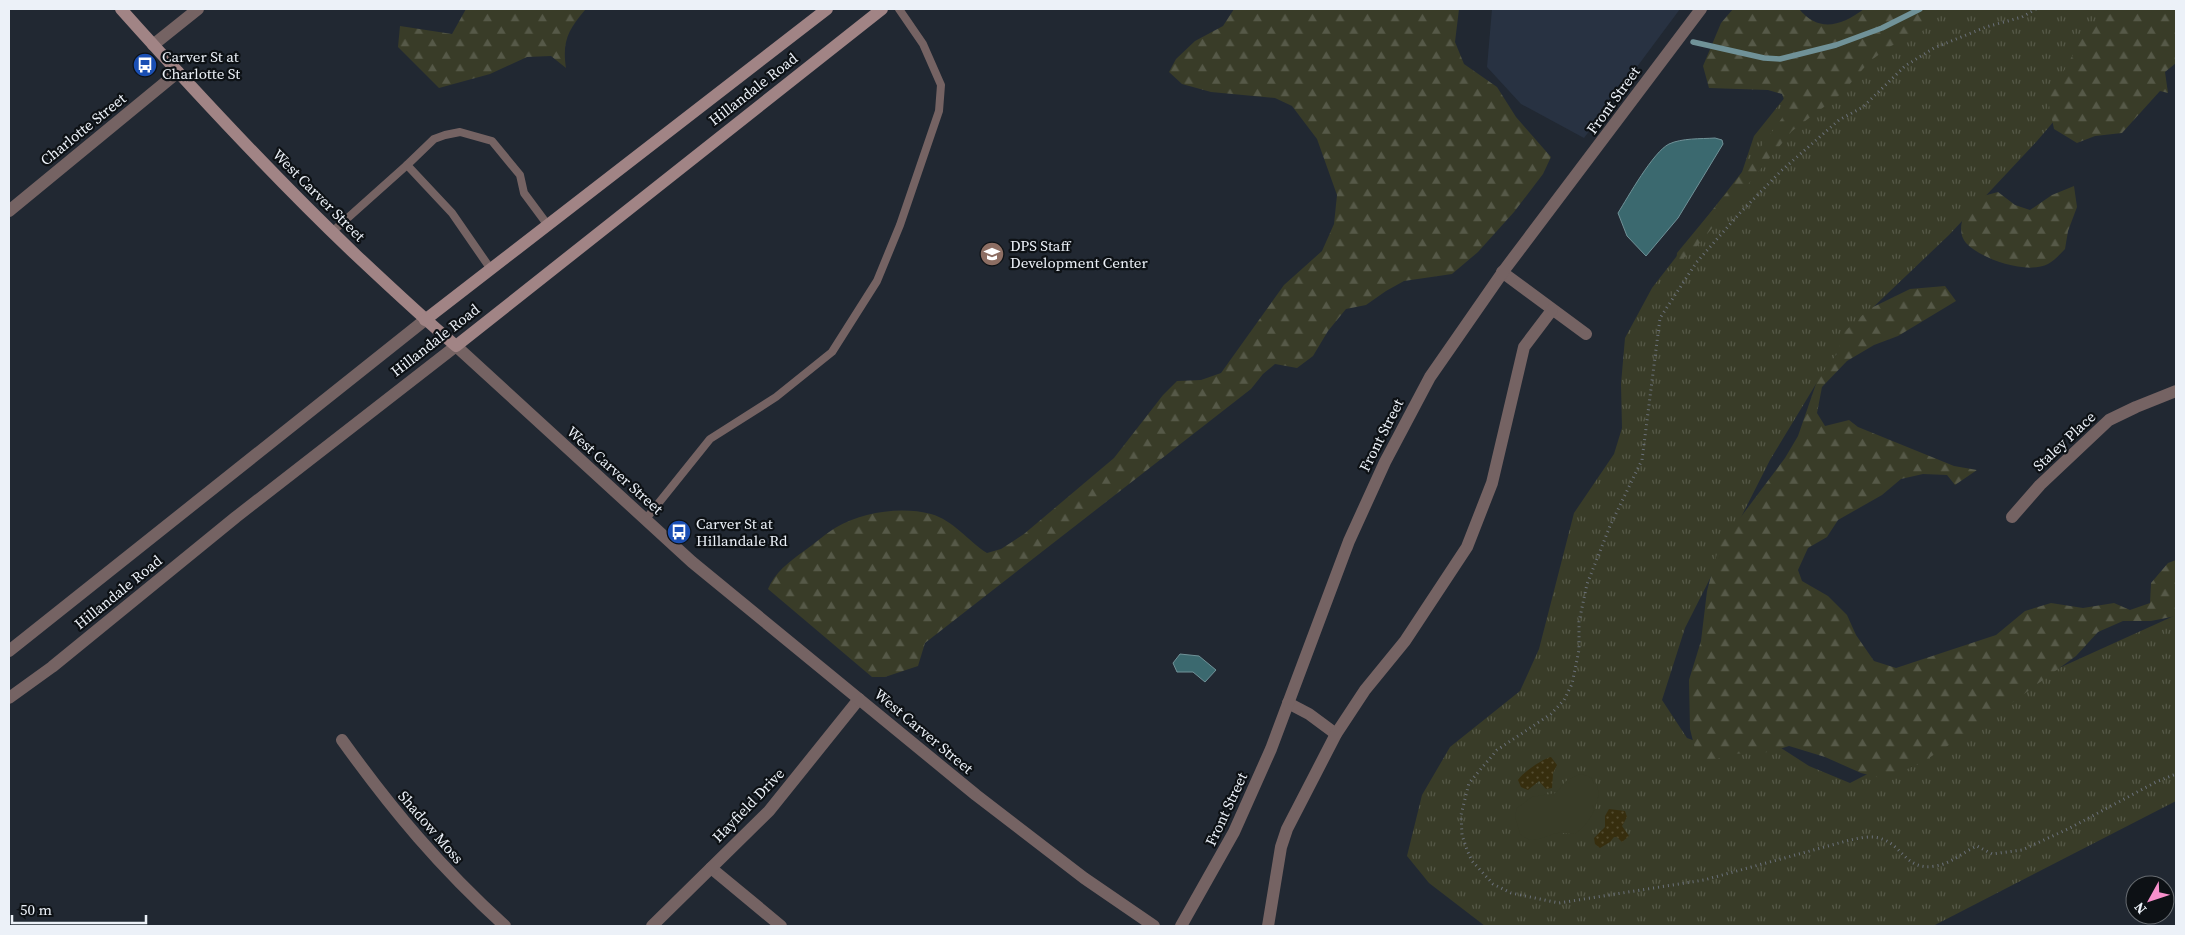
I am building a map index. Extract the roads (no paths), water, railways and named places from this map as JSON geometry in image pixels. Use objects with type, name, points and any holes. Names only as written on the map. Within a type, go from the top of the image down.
[{"type":"main road","name":"West Carver Street","points":[[121,9],[178,72],[332,232],[424,320],[456,346]]},
{"type":"main road","name":"Hillandale Road","points":[[424,320],[827,9]]},
{"type":"main road","name":"Hillandale Road","points":[[456,346],[882,9]]},
{"type":"street","points":[[153,45],[198,9]]},
{"type":"street","name":"Front Street","points":[[1181,926],[1234,832],[1271,749],[1349,541],[1385,462],[1430,376],[1502,272],[1701,9]]},
{"type":"street","name":"Charlotte Street","points":[[9,211],[178,72]]},
{"type":"street","points":[[1502,272],[1586,334]]},
{"type":"street","points":[[1268,926],[1280,847],[1287,829],[1336,734],[1365,690],[1406,641],[1467,547],[1492,483],[1524,347],[1552,310]]},
{"type":"street","name":"Hillandale Road","points":[[9,651],[424,320]]},
{"type":"street","name":"West Carver Street","points":[[456,346],[692,562],[976,795],[1073,870],[1154,926]]},
{"type":"street","name":"Hillandale Road","points":[[9,698],[52,667],[244,511],[456,346]]},
{"type":"street","name":"Staley Place","points":[[2012,517],[2040,485],[2110,420],[2136,406],[2176,391]]},
{"type":"street","name":"Hayfield Drive","points":[[652,926],[787,791],[859,699]]},
{"type":"street","points":[[1288,703],[1309,714],[1336,734]]},
{"type":"street","name":"Shadow Moss","points":[[342,740],[380,794],[420,842],[466,891],[505,926]]},
{"type":"street","points":[[711,868],[781,926]]},
{"type":"lane","points":[[645,520],[710,439],[776,397],[832,352],[877,281],[900,225],[938,110],[941,85],[923,44],[899,9]]},
{"type":"lane","points":[[332,232],[434,139],[460,132],[492,141],[520,175],[524,193],[547,224]]},
{"type":"lane","points":[[407,165],[452,213],[490,268]]},
{"type":"waterway","points":[[1693,42],[1764,58],[1780,59],[1836,45],[1882,28],[1920,9]]},
{"type":"place","name":"Carver St at Charlotte St","points":[[145,65]]},
{"type":"place","name":"DPS Staff Development Center","points":[[992,254]]},
{"type":"place","name":"Carver St at Hillandale Rd","points":[[679,532]]}]
